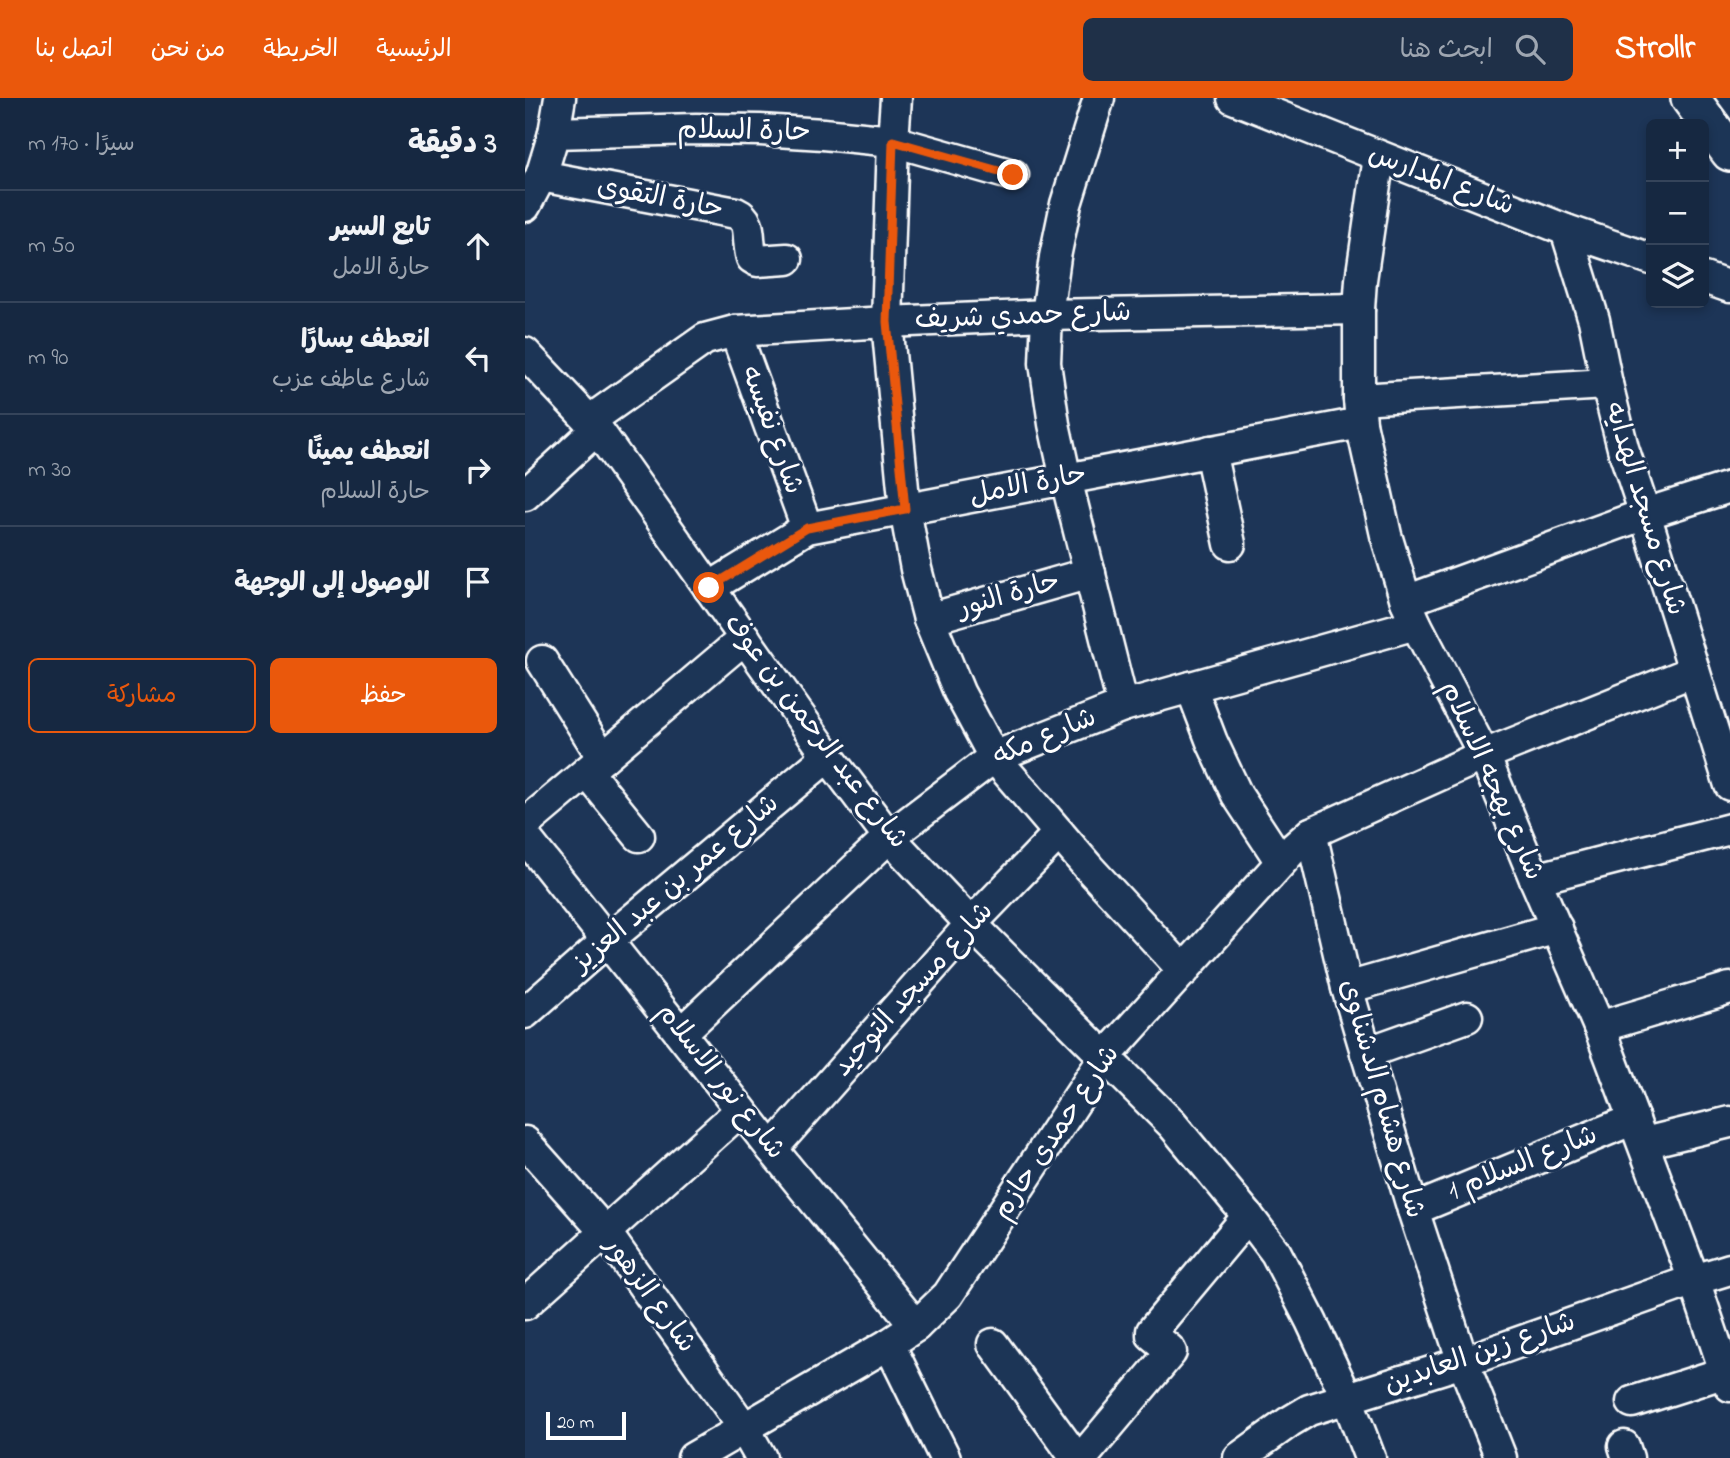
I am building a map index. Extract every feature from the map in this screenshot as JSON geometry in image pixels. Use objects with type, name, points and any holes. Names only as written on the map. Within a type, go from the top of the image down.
[{"type":"street","points":[[525,206],[541,176],[554,133],[560,98]]},
{"type":"street","points":[[896,98],[887,322],[905,509],[929,619],[959,692],[994,757],[1089,868],[1184,971]]},
{"type":"street","points":[[1099,98],[1066,204],[1055,257],[1047,315],[1045,363],[1066,479],[1123,706]]},
{"type":"street","name":"شارع المدارس","points":[[1233,98],[1566,230],[1646,258]]},
{"type":"street","points":[[1690,98],[1730,152]]},
{"type":"street","name":"حارة السلام","points":[[554,133],[760,130],[893,141],[1013,175]]},
{"type":"street","name":"شارع بهجه الاسلام","points":[[1379,157],[1361,281],[1360,411],[1386,535],[1411,613],[1484,755],[1599,1027],[1695,1280],[1728,1379]]},
{"type":"street","name":"حارة التقوى","points":[[541,176],[736,213],[747,222],[752,258],[757,261],[786,259]]},
{"type":"street","name":"شارع مسجد الهدايه","points":[[1566,230],[1594,320],[1623,448],[1730,785]]},
{"type":"street","points":[[1709,280],[1730,287]]},
{"type":"street","name":"شارع حمدي شريف","points":[[525,495],[593,425],[705,339],[734,331],[1047,315],[1359,309]]},
{"type":"street","name":"شارع نفيسه","points":[[734,331],[807,528]]},
{"type":"street","name":"شارع عبد الرحمن بن عوف","points":[[525,353],[593,425],[828,756],[889,836],[971,925],[1172,1124],[1248,1216],[1276,1253],[1311,1321],[1347,1398],[1370,1458]]},
{"type":"street","name":"حارة الامل","points":[[709,588],[807,528],[1210,451],[1360,411],[1607,384]]},
{"type":"street","points":[[1210,451],[1230,544]]},
{"type":"street","name":"شارع مكه","points":[[681,1033],[889,836],[994,757],[1123,706],[1191,687],[1411,613],[1645,514],[1730,486]]},
{"type":"street","name":"حارة النور","points":[[929,619],[1090,573]]},
{"type":"street","points":[[525,824],[745,638]]},
{"type":"street","points":[[542,661],[595,765],[639,836]]},
{"type":"street","name":"شارع حمدى حازم","points":[[693,1458],[889,1344],[916,1326],[948,1295],[1104,1058],[1281,862],[1311,833],[1484,755],[1694,671]]},
{"type":"street","points":[[1191,687],[1212,742],[1237,794],[1281,862]]},
{"type":"street","name":"شارع عمر بن عبد العزيز","points":[[525,1013],[828,756]]},
{"type":"street","points":[[1535,879],[1730,829]]},
{"type":"street","name":"شارع مسجد التوحيد","points":[[772,1149],[971,925],[1059,833]]},
{"type":"street","name":"شارع هشام الدشناوى","points":[[1311,833],[1347,988],[1413,1210],[1463,1362],[1501,1458]]},
{"type":"street","name":"شارع نور الاسلام","points":[[525,837],[916,1326]]},
{"type":"street","points":[[1347,988],[1557,928]]},
{"type":"street","points":[[1599,1027],[1730,988]]},
{"type":"street","points":[[1366,1054],[1467,1017]]},
{"type":"street","points":[[525,1304],[741,1110]]},
{"type":"street","name":"شارع السلام 1","points":[[1413,1210],[1639,1131],[1730,1122]]},
{"type":"street","name":"شارع الزهور","points":[[525,1142],[606,1233],[744,1428],[761,1458]]},
{"type":"street","points":[[1082,1458],[1171,1352],[1152,1335],[1152,1331],[1248,1216]]},
{"type":"street","name":"شارع زين العابدين","points":[[1239,1458],[1309,1410],[1463,1362],[1730,1269]]},
{"type":"street","points":[[993,1343],[1076,1458]]},
{"type":"street","points":[[889,1344],[945,1458]]},
{"type":"street","points":[[1632,1402],[1728,1379]]},
{"type":"route","points":[[709,588],[807,528],[905,509],[887,322],[893,141],[1013,175]]}]
